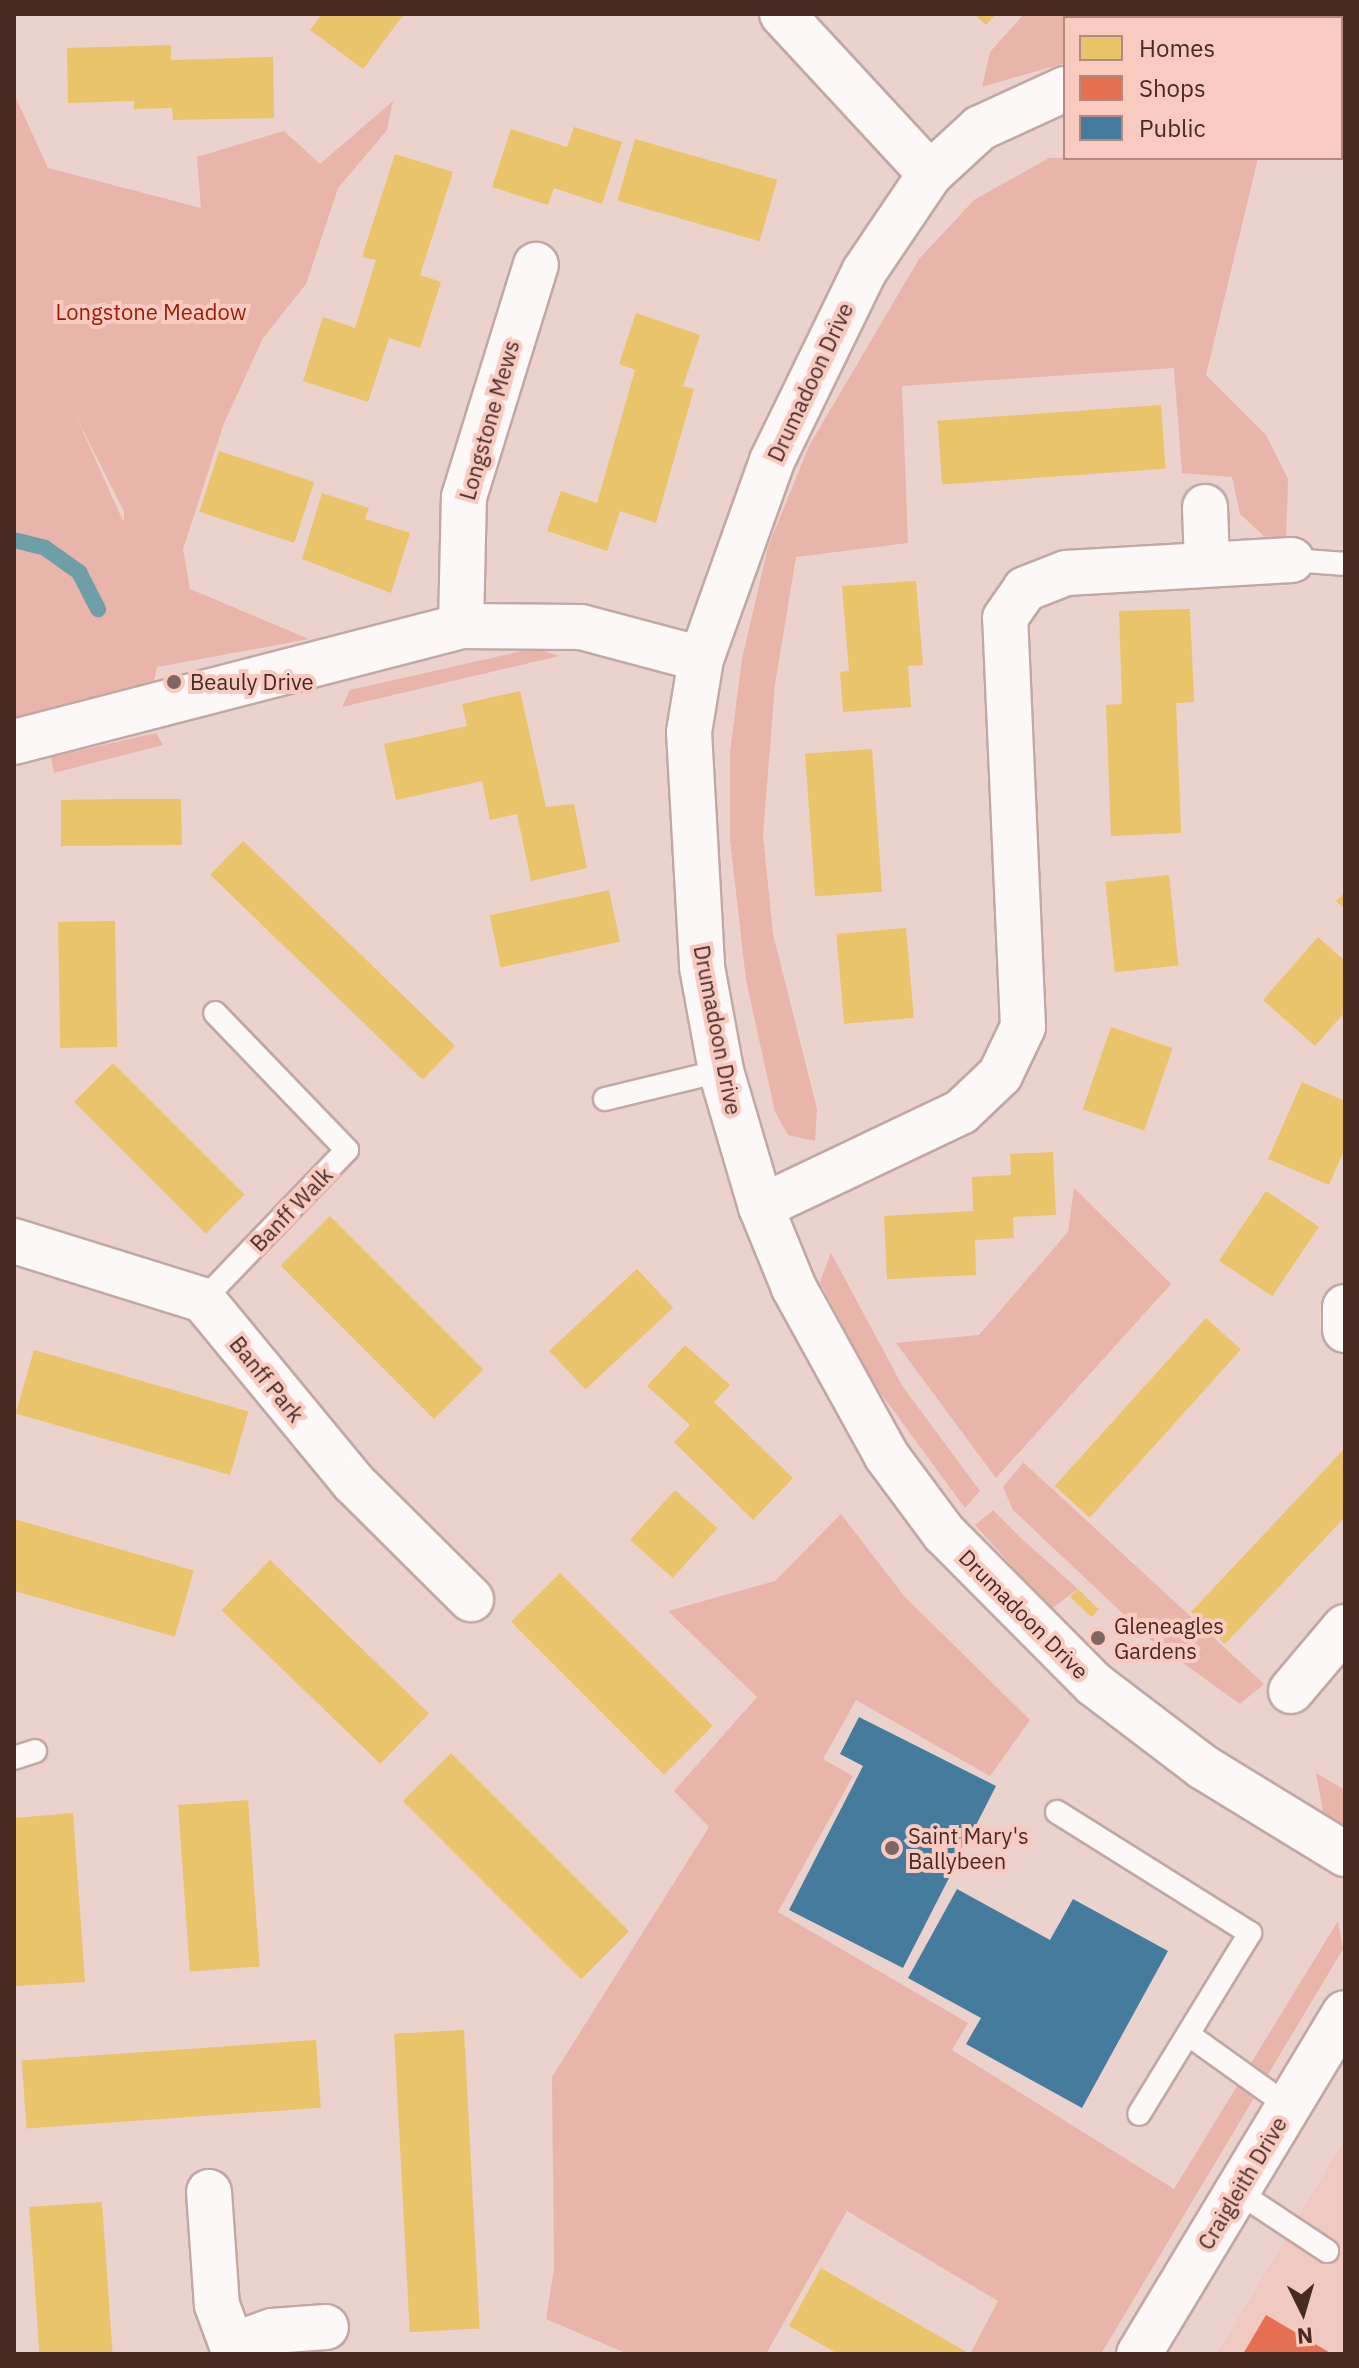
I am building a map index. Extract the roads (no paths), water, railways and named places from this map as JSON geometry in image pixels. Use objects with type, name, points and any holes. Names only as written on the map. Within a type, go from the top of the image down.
[{"type":"street","points":[[782,14],[930,174]]},
{"type":"street","name":"Drumadoon Drive","points":[[1063,90],[980,128],[930,174],[864,272],[812,367],[701,659],[689,732],[691,858],[721,1071],[761,1207],[836,1369],[944,1533],[1094,1684],[1203,1767],[1345,1854]]},
{"type":"street","name":"Longstone Mews","points":[[461,626],[464,497],[536,265]]},
{"type":"street","points":[[1205,507],[1207,563]]},
{"type":"street","points":[[761,1207],[961,1112],[1000,1075],[1023,1027],[1005,618],[1025,589],[1066,573],[1292,560]]},
{"type":"street","points":[[14,742],[461,626],[581,627],[701,659]]},
{"type":"street","points":[[14,1241],[203,1300]]},
{"type":"street","name":"Banff Park","points":[[203,1300],[354,1483],[471,1599]]},
{"type":"street","points":[[1345,1307],[1345,1330]]},
{"type":"street","points":[[1291,1691],[1345,1627]]},
{"type":"street","name":"Craigleith Drive","points":[[1139,2354],[1345,2013]]},
{"type":"street","points":[[209,2192],[217,2305],[235,2350],[272,2331],[326,2327]]},
{"type":"lane","points":[[1292,560],[1345,564]]},
{"type":"lane","name":"Banff Walk","points":[[203,1300],[347,1150],[215,1013]]},
{"type":"lane","points":[[605,1099],[721,1071]]},
{"type":"lane","points":[[1057,1812],[1250,1933],[1139,2114]]},
{"type":"lane","points":[[1189,2035],[1288,2106]]},
{"type":"lane","points":[[1238,2192],[1327,2251]]},
{"type":"waterway","points":[[14,540],[45,548],[79,572],[98,609]]},
{"type":"place","name":"Beauly Drive","points":[[174,682]]},
{"type":"place","name":"Gleneagles Gardens","points":[[1098,1638]]},
{"type":"place","name":"Saint Mary's Ballybeen","points":[[892,1848]]},
{"type":"park label","name":"Longstone Meadow","points":[[151,312]]}]
